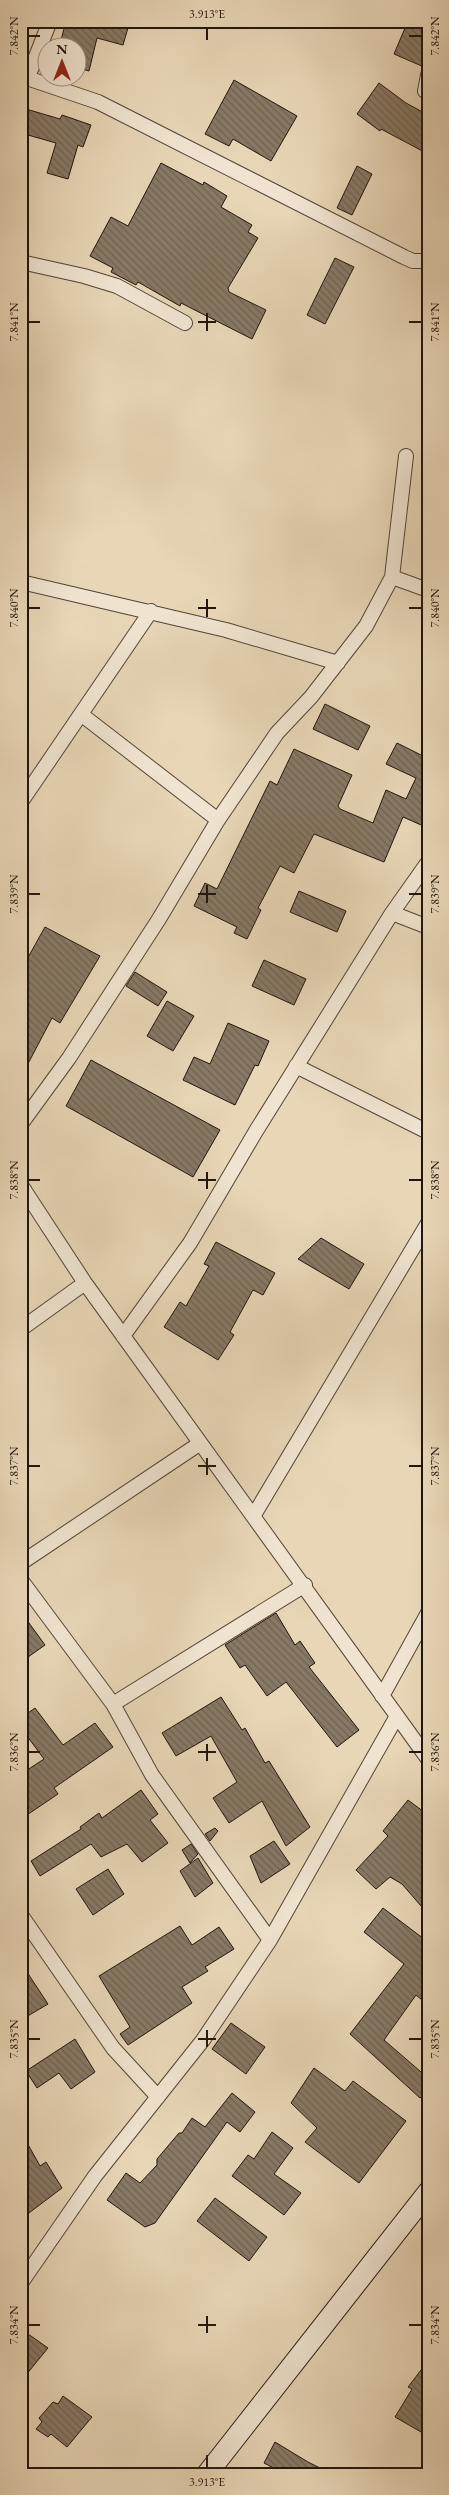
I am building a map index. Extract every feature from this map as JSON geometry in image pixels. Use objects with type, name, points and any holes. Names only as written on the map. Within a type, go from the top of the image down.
[{"type":"main road","points":[[207,2474],[428,2193]]},
{"type":"street","points":[[50,21],[25,77],[98,102],[404,257],[413,261],[428,261]]},
{"type":"street","points":[[428,75],[425,91],[428,93]]},
{"type":"street","points":[[21,262],[84,276],[117,286],[185,323]]},
{"type":"street","points":[[21,1124],[69,1058],[159,919],[218,820],[277,733],[338,663],[366,626],[392,577],[406,456]]},
{"type":"street","points":[[392,577],[428,590]]},
{"type":"street","points":[[21,582],[226,630],[338,663]]},
{"type":"street","points":[[21,802],[82,715],[150,611]]},
{"type":"street","points":[[82,715],[218,820]]},
{"type":"street","points":[[123,1336],[190,1243],[296,1066],[392,913],[428,862]]},
{"type":"street","points":[[392,913],[428,927]]},
{"type":"street","points":[[296,1066],[428,1132]]},
{"type":"street","points":[[21,1184],[85,1283],[199,1444],[305,1585],[428,1760]]},
{"type":"street","points":[[254,1515],[428,1223]]},
{"type":"street","points":[[21,1328],[85,1283]]},
{"type":"street","points":[[21,1562],[199,1444]]},
{"type":"street","points":[[21,1580],[113,1704],[152,1775],[270,1940]]},
{"type":"street","points":[[113,1704],[305,1585]]},
{"type":"street","points":[[382,1696],[428,1613]]},
{"type":"street","points":[[21,2283],[26,2265],[203,2040],[270,1940],[397,1716]]},
{"type":"street","points":[[21,1915],[114,2048],[158,2097]]},
{"type":"building","points":[[66,21],[130,21],[123,45],[97,38],[89,71],[88,38],[62,38]]},
{"type":"building","points":[[408,21],[428,21],[428,58],[424,67],[394,54]]},
{"type":"building","points":[[234,80],[297,116],[271,161],[233,139],[229,146],[205,134]]},
{"type":"building","points":[[379,83],[406,103],[428,115],[428,154],[381,129],[380,131],[357,114]]},
{"type":"building","points":[[26,109],[60,119],[62,115],[91,125],[83,147],[78,145],[68,179],[47,173],[56,143],[21,133]]},
{"type":"building","points":[[161,163],[203,185],[204,182],[227,196],[221,207],[252,225],[248,232],[258,238],[228,288],[229,292],[266,310],[252,339],[181,303],[180,306],[138,282],[136,285],[111,272],[113,268],[90,256],[111,217],[128,226]]},
{"type":"building","points":[[357,166],[372,174],[352,215],[337,208]]},
{"type":"building","points":[[335,258],[354,267],[325,324],[307,315]]},
{"type":"building","points":[[325,704],[370,726],[358,750],[313,729]]},
{"type":"building","points":[[397,743],[425,757],[428,752],[428,828],[403,817],[384,862],[314,834],[294,873],[280,866],[258,908],[261,910],[247,939],[234,933],[237,927],[194,906],[205,883],[217,889],[270,781],[277,785],[294,749],[352,775],[338,806],[340,809],[373,823],[386,790],[406,799],[416,778],[386,764]]},
{"type":"building","points":[[299,891],[346,911],[337,932],[290,912]]},
{"type":"building","points":[[45,927],[100,956],[60,1023],[52,1018],[21,1077],[21,970]]},
{"type":"building","points":[[264,960],[306,979],[294,1005],[252,986]]},
{"type":"building","points":[[135,972],[167,992],[158,1006],[126,986]]},
{"type":"building","points":[[167,1001],[194,1016],[173,1051],[147,1036]]},
{"type":"building","points":[[228,1023],[269,1041],[258,1066],[255,1065],[235,1105],[183,1080],[194,1057],[210,1064]]},
{"type":"building","points":[[91,1060],[220,1130],[193,1177],[66,1106]]},
{"type":"building","points":[[321,1238],[364,1264],[349,1289],[298,1259]]},
{"type":"building","points":[[216,1242],[275,1273],[263,1295],[253,1290],[230,1332],[234,1335],[218,1360],[164,1327],[180,1302],[186,1306],[209,1266],[204,1264]]},
{"type":"building","points":[[21,1612],[45,1645],[21,1662]]},
{"type":"building","points":[[276,1613],[295,1645],[300,1641],[315,1663],[309,1667],[359,1730],[337,1747],[286,1682],[267,1696],[245,1665],[240,1668],[225,1645]]},
{"type":"building","points":[[221,1697],[242,1730],[245,1728],[265,1763],[269,1761],[310,1827],[286,1846],[262,1801],[229,1823],[213,1798],[237,1782],[211,1736],[176,1756],[162,1733]]},
{"type":"building","points":[[35,1708],[63,1745],[95,1723],[113,1747],[54,1788],[58,1794],[21,1819],[21,1774],[44,1759],[21,1728],[21,1718]]},
{"type":"building","points":[[141,1790],[158,1814],[150,1820],[168,1843],[142,1862],[127,1844],[101,1857],[91,1844],[40,1876],[31,1861],[81,1829],[80,1827],[99,1813],[102,1818]]},
{"type":"building","points":[[408,1800],[428,1815],[428,1914],[402,1884],[390,1877],[376,1889],[356,1870],[388,1836],[383,1831]]},
{"type":"building","points":[[215,1828],[218,1831],[210,1841],[205,1834]]},
{"type":"building","points":[[274,1841],[290,1864],[261,1883],[250,1856]]},
{"type":"building","points":[[191,1844],[198,1854],[190,1863],[182,1850]]},
{"type":"building","points":[[198,1858],[213,1883],[195,1897],[180,1871]]},
{"type":"building","points":[[108,1869],[124,1894],[93,1915],[76,1889]]},
{"type":"building","points":[[383,1908],[428,1942],[428,2005],[416,1995],[384,2040],[428,2078],[428,2090],[420,2098],[350,2034],[404,1964],[364,1932]]},
{"type":"building","points":[[180,1926],[192,1945],[219,1927],[234,1949],[205,1967],[208,1971],[182,1987],[192,2003],[128,2045],[120,2034],[130,2027],[99,1976]]},
{"type":"building","points":[[21,1963],[48,2004],[21,2020]]},
{"type":"building","points":[[231,2023],[265,2047],[246,2074],[212,2049]]},
{"type":"building","points":[[75,2039],[95,2072],[71,2089],[59,2073],[37,2088],[26,2071]]},
{"type":"building","points":[[314,2068],[345,2091],[353,2081],[406,2121],[359,2183],[305,2142],[317,2128],[291,2103]]},
{"type":"building","points":[[232,2093],[255,2112],[240,2132],[227,2122],[155,2223],[145,2227],[107,2200],[126,2173],[140,2183],[157,2165],[157,2159],[179,2133],[182,2133],[192,2118],[205,2127]]},
{"type":"building","points":[[21,2132],[40,2166],[46,2162],[62,2188],[21,2219]]},
{"type":"building","points":[[272,2132],[293,2148],[274,2174],[301,2193],[284,2215],[232,2176],[248,2155],[254,2159]]},
{"type":"building","points":[[215,2198],[267,2237],[249,2261],[197,2221]]},
{"type":"building","points":[[21,2329],[48,2348],[21,2381]]},
{"type":"building","points":[[428,2361],[428,2436],[395,2417],[412,2389],[408,2387]]},
{"type":"building","points":[[63,2396],[92,2417],[67,2447],[51,2434],[48,2437],[36,2429],[42,2422],[39,2418],[53,2402],[58,2404]]},
{"type":"building","points":[[275,2442],[332,2474],[285,2474],[264,2463]]}]
